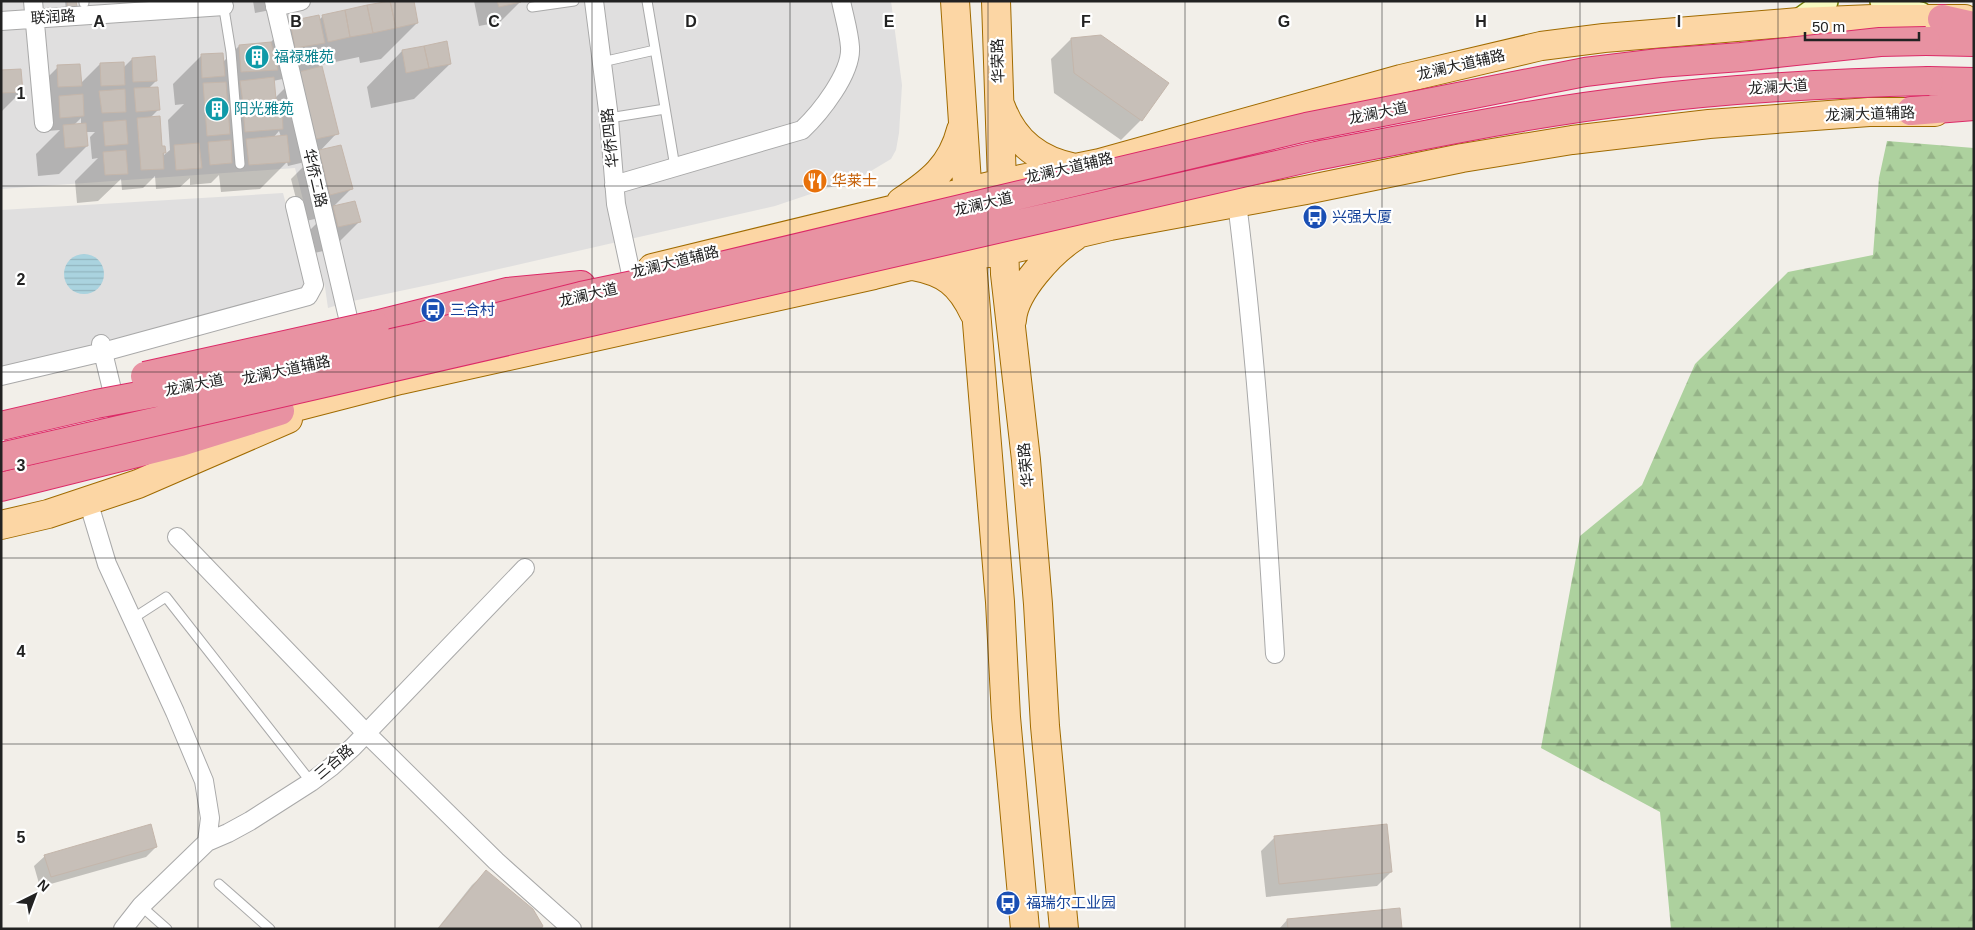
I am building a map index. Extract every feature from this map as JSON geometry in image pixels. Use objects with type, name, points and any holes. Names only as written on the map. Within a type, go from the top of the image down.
[{"type":"highway","points":[[1942,19],[1974,26]]},
{"type":"highway","name":"龙澜大道","points":[[1,426],[96,404],[245,376],[410,339],[581,296],[700,271],[1306,127],[1585,72],[1658,63],[1870,43],[1974,42]]},
{"type":"highway","name":"龙澜大道","points":[[1,458],[1316,156],[1521,117],[1638,100],[1768,88],[1929,81],[1974,82]]},
{"type":"highway","points":[[1911,111],[1974,106]]},
{"type":"highway","points":[[1,407],[363,347],[507,292],[581,285]]},
{"type":"highway","points":[[1,487],[181,442],[280,411]]},
{"type":"main road","points":[[955,1],[976,319],[1000,602],[1006,717],[1025,929]]},
{"type":"main road","name":"华荣路","points":[[996,1],[1004,251],[1038,604],[1046,745],[1064,929]]},
{"type":"main road","points":[[1799,22],[1825,1]]},
{"type":"main road","points":[[1882,1],[1898,10],[1942,19]]},
{"type":"main road","name":"龙澜大道辅路","points":[[581,285],[1002,183],[1089,165],[1401,79],[1541,46],[1604,38],[1799,22],[1873,19],[1974,20]]},
{"type":"main road","points":[[1000,103],[1010,126],[1031,150],[1046,160],[1089,165],[1081,178],[1077,190],[1078,203],[1082,212],[1091,221],[1110,226]]},
{"type":"main road","name":"龙澜大道辅路","points":[[1,468],[207,422],[280,411],[385,384],[939,259],[1004,251],[1110,226],[1237,203],[1462,158],[1572,140],[1708,124],[1869,112],[1974,112]]},
{"type":"main road","points":[[894,209],[927,185],[938,174],[951,156],[958,141],[963,121]]},
{"type":"main road","points":[[894,209],[911,211],[920,221],[924,232],[924,243],[920,257],[912,266],[940,273],[952,281],[969,302],[976,319]]},
{"type":"main road","points":[[1011,326],[1014,305],[1024,290],[1050,256],[1059,247],[1078,235]]},
{"type":"main road","points":[[363,347],[385,384]]},
{"type":"main road","points":[[1,525],[48,514],[138,484],[352,392],[363,347]]},
{"type":"main road","name":"龙澜大道辅路","points":[[1,432],[363,347]]},
{"type":"street","points":[[275,4],[301,1]]},
{"type":"street","name":"华侨四路","points":[[594,1],[609,118],[616,204],[631,274]]},
{"type":"street","points":[[614,185],[802,130],[812,121],[842,78],[849,64],[850,48],[841,1]]},
{"type":"street","name":"联润路","points":[[1,21],[34,10],[223,4]]},
{"type":"street","name":"华侨二路","points":[[275,4],[363,347]]},
{"type":"street","points":[[34,10],[44,123]]},
{"type":"street","points":[[1237,203],[1247,282],[1275,654]]},
{"type":"street","points":[[1,376],[102,348],[308,296],[314,285],[295,206]]},
{"type":"street","points":[[102,348],[116,406]]},
{"type":"street","points":[[88,502],[107,564],[175,712],[204,781],[210,818],[207,842]]},
{"type":"street","points":[[177,537],[366,733],[496,861],[572,929]]},
{"type":"street","name":"三合路","points":[[123,929],[141,906],[207,842],[250,821],[331,767],[525,568]]},
{"type":"lane","points":[[532,6],[574,1]]},
{"type":"lane","points":[[647,1],[675,167]]},
{"type":"lane","points":[[223,4],[231,52],[240,164]]},
{"type":"lane","points":[[602,62],[655,50]]},
{"type":"lane","points":[[609,118],[665,108]]},
{"type":"lane","points":[[132,618],[166,597],[311,782]]},
{"type":"lane","points":[[219,884],[270,929]]},
{"type":"lane","points":[[141,906],[167,929]]},
{"type":"shaded area","points":[[1,1],[891,1],[902,85],[899,133],[896,150],[891,159],[861,177],[775,206],[328,308],[325,287],[295,168],[1,189]]},
{"type":"shaded area","points":[[283,193],[309,290],[1,371],[1,210]]},
{"type":"green space","points":[[1887,141],[1974,148],[1974,929],[1671,929],[1660,812],[1541,748],[1580,536],[1642,485],[1695,364],[1788,272],[1873,255],[1879,178]]},
{"type":"water","points":[[84,254],[98,260],[104,274],[98,288],[84,294],[70,288],[64,274],[70,260]]},
{"type":"building","points":[[67,1],[76,1],[77,7],[68,8]]},
{"type":"building","points":[[390,1],[414,1],[418,23],[396,28]]},
{"type":"building","points":[[390,1],[396,28],[373,33],[367,5]]},
{"type":"building","points":[[497,1],[521,1],[521,2],[499,7]]},
{"type":"building","points":[[367,5],[373,33],[350,37],[345,10]]},
{"type":"building","points":[[345,10],[350,37],[328,42],[322,15]]},
{"type":"building","points":[[319,15],[325,43],[295,48],[290,21]]},
{"type":"building","points":[[1101,35],[1169,83],[1142,121],[1074,73],[1071,38]]},
{"type":"building","points":[[447,41],[451,64],[429,68],[424,46]]},
{"type":"building","name":"福禄雅苑","points":[[271,42],[278,70],[241,72],[239,45]]},
{"type":"building","points":[[424,46],[429,68],[406,73],[402,50]]},
{"type":"building","points":[[223,53],[225,76],[202,78],[201,54]]},
{"type":"building","points":[[155,56],[157,81],[133,82],[132,58]]},
{"type":"building","points":[[124,62],[125,85],[101,86],[100,63]]},
{"type":"building","points":[[80,64],[82,86],[58,87],[57,65]]},
{"type":"building","points":[[322,66],[339,134],[316,139],[299,72]]},
{"type":"building","points":[[21,69],[23,92],[1,93],[1,70]]},
{"type":"building","points":[[274,77],[276,99],[243,103],[240,81]]},
{"type":"building","name":"阳光雅苑","points":[[226,82],[230,134],[207,136],[203,83]]},
{"type":"building","points":[[158,87],[160,110],[136,112],[134,88]]},
{"type":"building","points":[[125,89],[126,112],[102,113],[99,91]]},
{"type":"building","points":[[83,94],[84,116],[60,118],[59,96]]},
{"type":"building","points":[[282,105],[283,129],[245,132],[243,108]]},
{"type":"building","points":[[160,116],[162,146],[165,146],[166,153],[163,153],[164,169],[141,170],[137,118]]},
{"type":"building","points":[[126,120],[128,144],[105,146],[103,122]]},
{"type":"building","points":[[86,123],[88,146],[65,148],[63,125]]},
{"type":"building","points":[[287,135],[290,162],[249,165],[246,139]]},
{"type":"building","points":[[231,140],[232,163],[210,165],[208,142]]},
{"type":"building","points":[[199,143],[202,168],[176,170],[174,145]]},
{"type":"building","points":[[341,145],[353,189],[330,195],[319,150]]},
{"type":"building","points":[[126,150],[128,174],[105,175],[103,152]]},
{"type":"building","points":[[355,201],[361,222],[338,227],[333,206]]},
{"type":"building","points":[[151,824],[157,847],[51,877],[44,855]]},
{"type":"building","points":[[1387,824],[1392,872],[1279,884],[1274,836]]},
{"type":"building","points":[[486,870],[533,909],[543,926],[541,929],[438,929]]},
{"type":"building","points":[[1400,908],[1402,929],[1288,929],[1287,919]]},
{"type":"place","name":"福禄雅苑","points":[[257,57]]},
{"type":"place","name":"阳光雅苑","points":[[217,109]]},
{"type":"place","name":"华莱士","points":[[815,181]]},
{"type":"place","name":"兴强大厦","points":[[1315,217]]},
{"type":"place","name":"三合村","points":[[433,310]]},
{"type":"place","name":"福瑞尔工业园","points":[[1008,903]]}]
